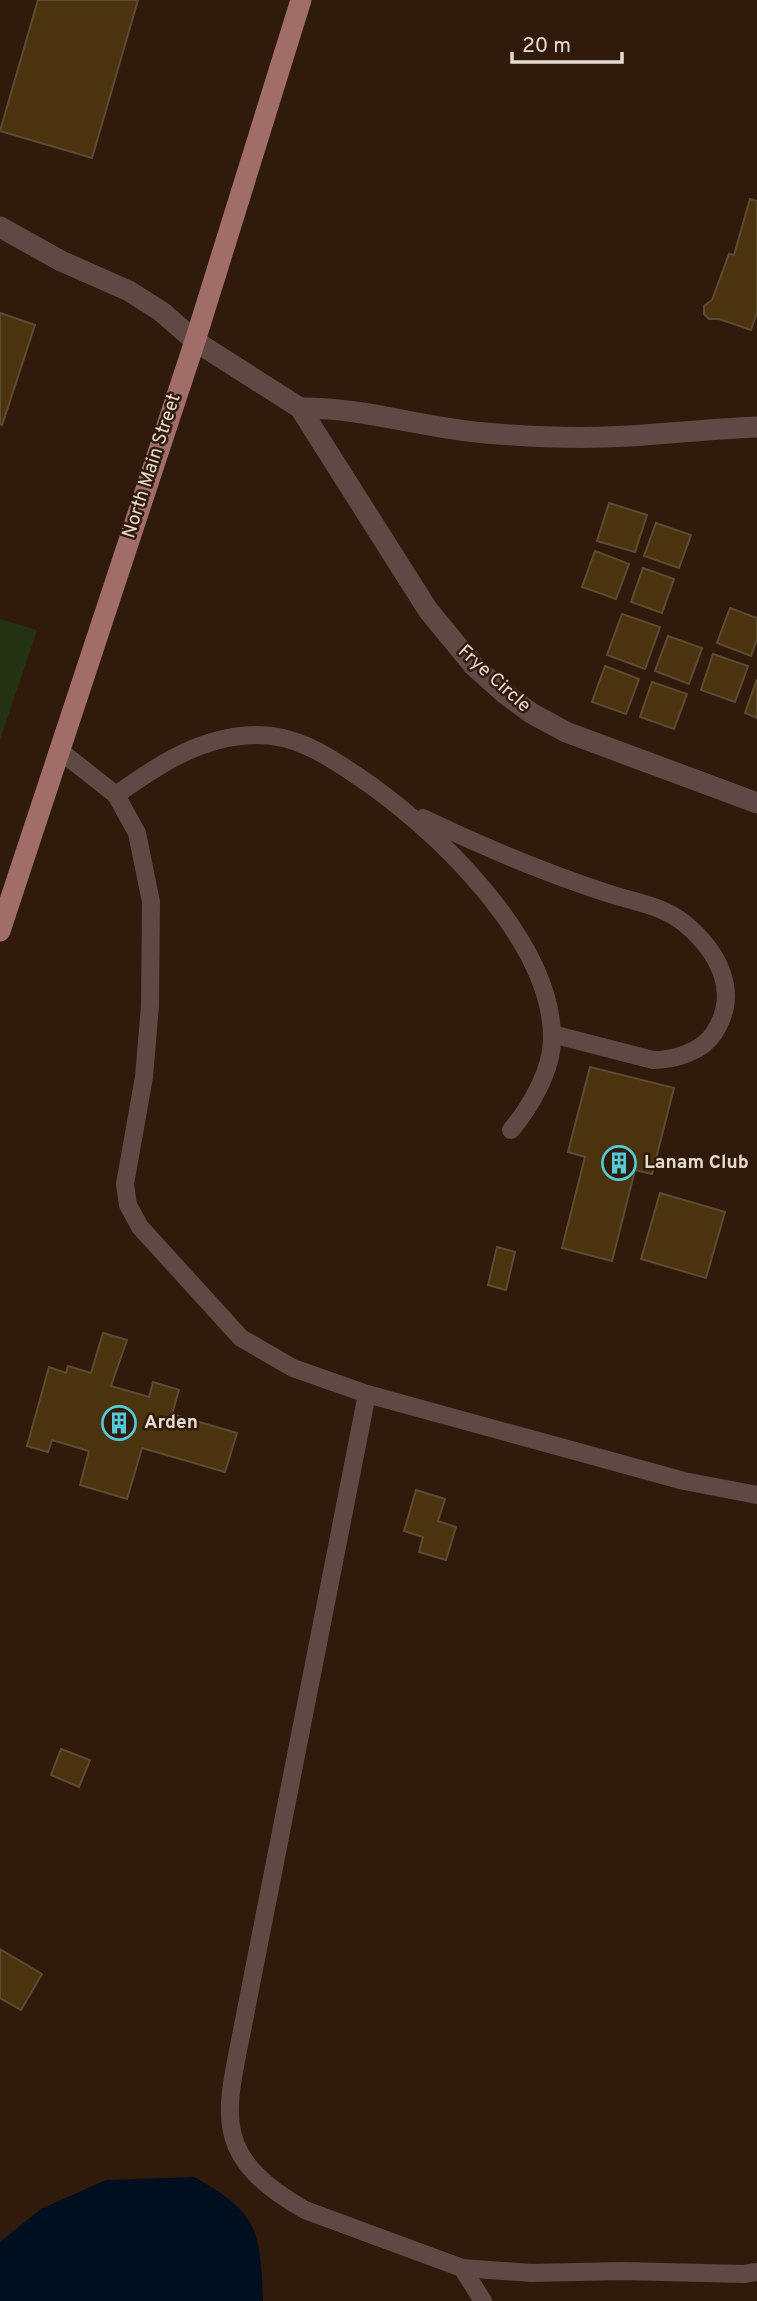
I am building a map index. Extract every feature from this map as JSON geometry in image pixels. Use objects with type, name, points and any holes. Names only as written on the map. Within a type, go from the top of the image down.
[{"type":"main road","name":"North Main Street","points":[[0,931],[195,341],[300,0]]},
{"type":"street","name":"Frye Circle","points":[[0,227],[61,261],[129,291],[162,312],[195,341],[300,408],[428,610],[474,666],[531,713],[566,732],[757,803]]},
{"type":"street","points":[[300,408],[328,408],[419,425],[485,433],[554,436],[627,436],[693,429],[757,427]]},
{"type":"lane","points":[[116,795],[158,765],[194,747],[223,738],[256,734],[284,737],[308,746],[373,786],[399,806],[451,852],[490,897],[517,937],[540,979],[548,1003],[552,1041],[543,1077],[527,1111],[511,1129]]},
{"type":"lane","points":[[59,750],[116,795],[137,833],[151,902],[149,1018],[144,1077],[125,1184],[128,1205],[140,1227],[241,1338],[293,1368],[367,1394],[684,1481],[757,1496]]},
{"type":"lane","points":[[399,806],[472,842],[610,894],[652,906],[682,921],[704,942],[723,969],[727,992],[724,1012],[714,1034],[705,1044],[669,1060],[653,1060],[552,1034]]},
{"type":"lane","points":[[367,1394],[230,2095],[229,2118],[233,2139],[241,2157],[266,2185],[283,2198],[305,2210],[462,2268],[531,2273],[757,2272]]},
{"type":"lane","points":[[462,2268],[483,2301]]},
{"type":"green space","points":[[0,619],[37,630],[0,740]]},
{"type":"water","points":[[194,2177],[232,2202],[252,2226],[260,2257],[263,2301],[0,2301],[0,2242],[41,2209],[106,2180]]},
{"type":"building","points":[[38,0],[138,0],[92,158],[0,131]]},
{"type":"building","points":[[750,199],[757,201],[757,312],[751,330],[719,319],[709,319],[704,314],[704,306],[712,300],[729,254],[734,255]]},
{"type":"building","points":[[0,313],[35,325],[2,425],[0,424]]},
{"type":"building","points":[[609,503],[647,515],[635,552],[597,541]]},
{"type":"building","points":[[656,523],[691,535],[679,568],[644,556]]},
{"type":"building","points":[[595,551],[629,564],[616,599],[582,587]]},
{"type":"building","points":[[643,568],[674,579],[662,613],[631,602]]},
{"type":"building","points":[[730,608],[757,618],[757,639],[751,656],[717,643]]},
{"type":"building","points":[[622,614],[660,627],[645,669],[607,655]]},
{"type":"building","points":[[668,636],[702,648],[689,684],[655,671]]},
{"type":"building","points":[[713,654],[748,666],[735,702],[701,690]]},
{"type":"building","points":[[605,666],[639,679],[626,714],[592,702]]},
{"type":"building","points":[[757,679],[757,718],[745,713]]},
{"type":"building","points":[[652,682],[687,694],[674,729],[640,717]]},
{"type":"building","name":"Lanam Club","points":[[590,1067],[674,1088],[652,1174],[635,1170],[612,1261],[562,1248],[585,1157],[568,1152]]},
{"type":"building","points":[[660,1193],[725,1212],[706,1278],[641,1259]]},
{"type":"building","points":[[497,1247],[515,1252],[506,1290],[488,1285]]},
{"type":"building","name":"Arden","points":[[103,1333],[127,1340],[111,1386],[149,1397],[153,1382],[179,1390],[172,1414],[237,1433],[225,1472],[142,1448],[127,1499],[80,1485],[89,1451],[52,1440],[48,1452],[27,1446],[49,1367],[66,1373],[68,1366],[91,1373]]},
{"type":"building","points":[[416,1490],[445,1499],[438,1521],[456,1527],[446,1560],[419,1552],[423,1537],[404,1531]]},
{"type":"building","points":[[61,1749],[90,1760],[79,1787],[51,1775]]},
{"type":"building","points":[[0,1949],[42,1974],[21,2010],[0,1998]]},
{"type":"place","name":"Lanam Club","points":[[619,1163]]},
{"type":"place","name":"Arden","points":[[119,1423]]}]
